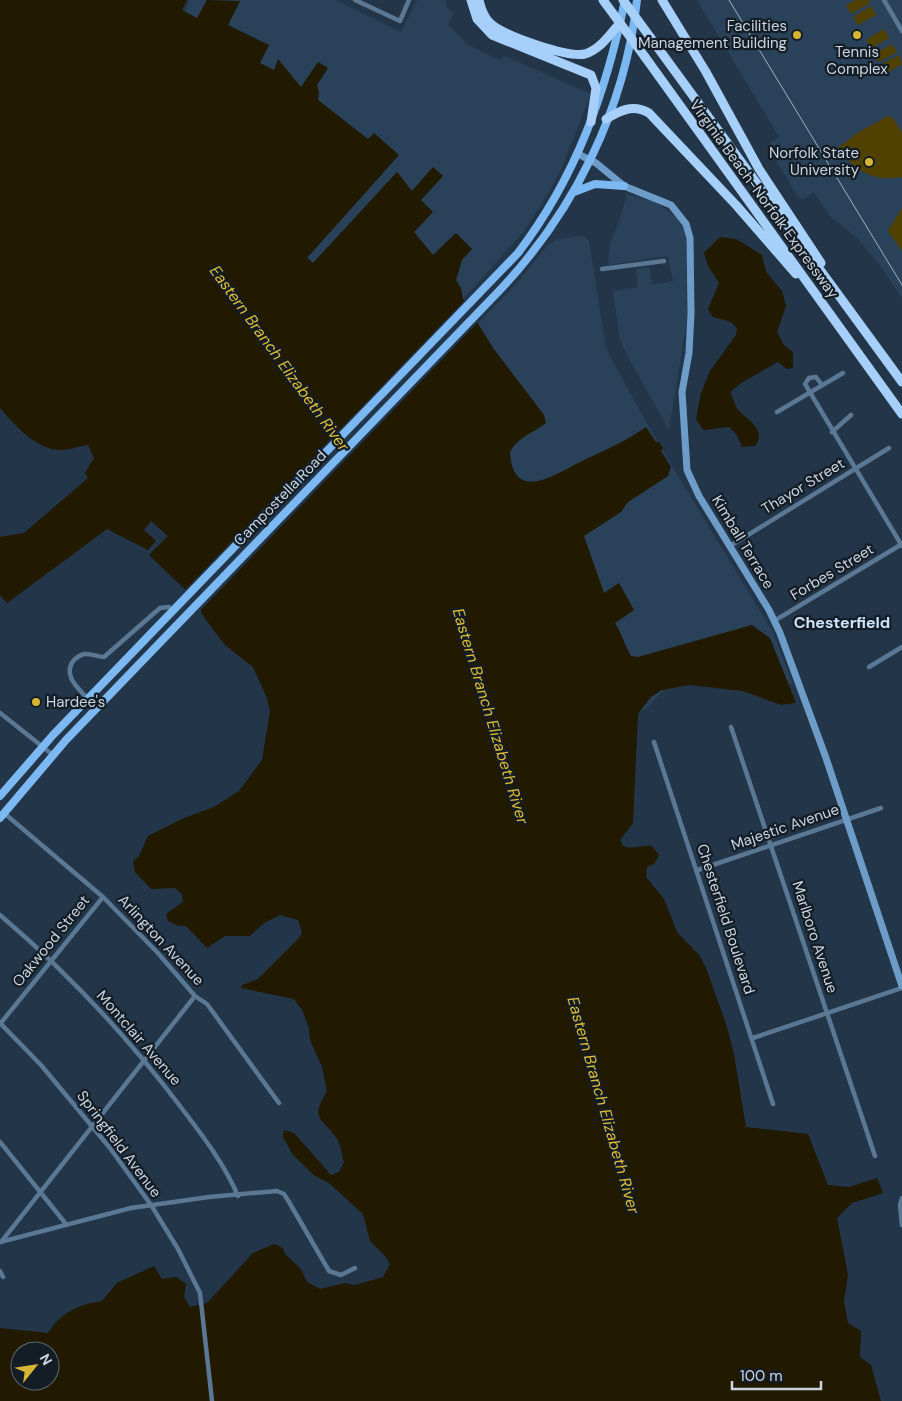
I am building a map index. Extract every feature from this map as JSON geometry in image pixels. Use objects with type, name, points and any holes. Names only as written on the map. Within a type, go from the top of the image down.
[{"type":"highway","points":[[471,0],[477,19],[492,35],[591,75],[596,88],[591,122]]},
{"type":"highway","points":[[479,0],[483,13],[495,27],[564,54],[581,54],[593,50],[620,23]]},
{"type":"highway","name":"Virginia Beach-Norfolk Expressway","points":[[603,0],[902,414]]},
{"type":"highway","name":"Virginia Beach-Norfolk Expressway","points":[[624,0],[902,382]]},
{"type":"highway","points":[[662,0],[706,72],[763,175],[810,244],[848,309]]},
{"type":"highway","points":[[606,119],[622,110],[630,108],[642,110],[652,116],[736,205],[823,304]]},
{"type":"main road","name":"Campostella Road","points":[[0,796],[42,746],[87,698],[505,268],[530,237],[562,185],[578,154],[591,122],[610,68],[624,0]]},
{"type":"main road","name":"Campostella Road","points":[[2,816],[53,755],[514,276],[557,220],[590,160],[626,62],[637,0]]},
{"type":"main road","points":[[574,192],[595,184],[624,186]]},
{"type":"street","points":[[354,0],[400,21],[409,0]]},
{"type":"street","points":[[884,0],[902,31]]},
{"type":"street","name":"Kimball Terrace","points":[[578,154],[590,160],[624,186],[671,205],[686,224],[690,238],[691,335],[682,392],[684,459],[692,483],[774,621],[846,820],[902,987]]},
{"type":"street","points":[[602,269],[664,261]]},
{"type":"street","points":[[778,412],[843,373]]},
{"type":"street","points":[[822,385],[816,377],[809,378],[805,384],[832,432],[902,545]]},
{"type":"street","points":[[832,432],[851,415]]},
{"type":"street","name":"Thayor Street","points":[[730,546],[889,448]]},
{"type":"street","name":"Forbes Street","points":[[774,621],[902,545]]},
{"type":"street","points":[[87,698],[70,675],[70,668],[75,658],[84,654],[99,657],[108,655],[160,608],[169,607]]},
{"type":"street","points":[[870,666],[902,647]]},
{"type":"street","points":[[0,713],[53,755]]},
{"type":"street","name":"Marlboro Avenue","points":[[731,727],[875,1156]]},
{"type":"street","name":"Chesterfield Boulevard","points":[[654,742],[698,870],[773,1104]]},
{"type":"street","name":"Majestic Avenue","points":[[698,870],[881,808]]},
{"type":"street","name":"Arlington Avenue","points":[[2,816],[103,897],[158,952],[195,996],[207,1004],[279,1103]]},
{"type":"street","name":"Oakwood Street","points":[[0,1024],[103,897]]},
{"type":"street","name":"Montclair Avenue","points":[[0,915],[98,1007],[144,1060],[216,1155],[238,1196]]},
{"type":"street","points":[[752,1038],[902,987]]},
{"type":"street","points":[[0,1242],[195,996]]},
{"type":"street","name":"Springfield Avenue","points":[[0,1024],[40,1065],[92,1125],[151,1205],[178,1249],[200,1293],[212,1401]]},
{"type":"street","points":[[0,1142],[41,1190],[66,1224]]},
{"type":"street","points":[[0,1242],[66,1224],[151,1205],[277,1192],[284,1194],[333,1274],[345,1275],[355,1268]]},
{"type":"street","points":[[902,1198],[900,1218],[902,1225]]},
{"type":"street","points":[[0,1271],[3,1277]]},
{"type":"shaded area","points":[[190,0],[335,0],[401,32],[417,0],[446,0],[447,8],[454,12],[448,25],[468,45],[501,61],[504,56],[591,94],[560,172],[547,195],[524,231],[463,299],[313,263],[307,258],[165,52]]},
{"type":"shaded area","name":"Norfolk State University","points":[[697,0],[902,0],[902,298],[879,264],[858,239],[830,216],[814,192],[803,199],[798,197],[768,147],[769,144],[779,137]]},
{"type":"shaded area","points":[[856,0],[868,0],[870,3],[851,14],[846,5]]},
{"type":"shaded area","points":[[871,6],[876,15],[858,25],[853,17]]},
{"type":"shaded area","points":[[884,29],[889,38],[871,48],[866,40]]},
{"type":"shaded area","points":[[892,44],[897,52],[879,62],[874,54]]},
{"type":"shaded area","points":[[899,55],[902,64],[885,74],[880,65]]},
{"type":"shaded area","points":[[888,116],[893,118],[902,133],[902,177],[882,178],[865,173],[851,163],[838,148],[857,133]]},
{"type":"shaded area","points":[[627,194],[656,202],[681,221],[686,231],[687,320],[669,430],[620,340],[613,291],[638,287],[636,269],[649,267],[652,285],[673,281],[668,256],[608,265],[610,243],[619,222]]},
{"type":"shaded area","points":[[902,208],[902,251],[888,231]]},
{"type":"shaded area","points":[[584,236],[589,241],[605,342],[609,355],[658,443],[772,631],[793,684],[677,676],[647,708],[564,753],[417,387],[519,281],[546,247],[557,239]]},
{"type":"water","name":"Eastern Branch Elizabeth River","points":[[0,0],[187,0],[182,10],[197,18],[207,0],[240,1],[228,25],[269,45],[260,63],[274,70],[278,59],[301,87],[318,62],[328,68],[317,85],[319,92],[318,100],[368,139],[374,133],[399,155],[307,258],[313,263],[397,172],[412,191],[433,167],[443,176],[421,200],[433,212],[414,232],[433,255],[456,233],[472,249],[462,260],[456,280],[461,288],[463,299],[493,348],[544,415],[546,423],[521,439],[510,452],[513,468],[519,478],[528,481],[539,481],[550,477],[616,445],[646,427],[656,442],[659,442],[663,448],[661,451],[671,467],[668,476],[628,502],[621,512],[584,536],[604,593],[619,583],[634,610],[615,623],[631,656],[638,657],[752,625],[770,638],[796,703],[781,705],[743,691],[689,685],[662,690],[651,697],[638,714],[633,823],[620,840],[623,846],[626,847],[652,846],[659,855],[654,864],[647,867],[646,877],[664,899],[677,932],[699,955],[706,968],[727,1027],[734,1054],[746,1127],[808,1134],[828,1185],[849,1187],[877,1178],[883,1193],[852,1203],[837,1218],[848,1275],[844,1302],[848,1323],[861,1331],[860,1357],[871,1365],[881,1401],[0,1401],[0,1328],[48,1333],[59,1320],[71,1311],[78,1307],[102,1301],[117,1283],[154,1266],[162,1279],[176,1277],[186,1284],[184,1297],[190,1307],[207,1303],[253,1253],[274,1244],[283,1248],[285,1254],[301,1269],[307,1282],[320,1289],[345,1283],[355,1285],[383,1277],[390,1264],[370,1241],[363,1214],[329,1183],[315,1176],[293,1155],[283,1137],[284,1130],[294,1133],[331,1175],[339,1172],[344,1162],[337,1139],[320,1119],[319,1108],[327,1091],[322,1067],[310,1040],[309,1028],[302,1010],[294,999],[241,988],[242,985],[258,979],[299,938],[302,932],[298,920],[280,915],[264,923],[250,936],[225,936],[207,948],[186,926],[179,926],[168,921],[166,914],[183,902],[182,894],[175,888],[151,889],[135,872],[133,861],[139,856],[148,836],[184,818],[214,807],[239,791],[262,760],[270,711],[267,698],[253,667],[225,645],[203,616],[196,600],[149,555],[168,536],[151,521],[144,530],[156,541],[148,550],[107,529],[7,603],[0,595],[0,537],[24,533],[88,478],[85,473],[94,458],[88,445],[61,450],[43,446],[12,422],[0,408]]},
{"type":"water","points":[[720,237],[736,239],[762,255],[766,272],[782,291],[786,306],[777,332],[784,345],[793,352],[793,368],[787,369],[778,362],[741,383],[730,392],[739,411],[752,422],[758,431],[758,440],[755,446],[742,447],[737,435],[729,427],[703,430],[696,419],[701,393],[710,371],[736,335],[737,328],[731,322],[713,317],[708,309],[719,283],[708,266],[704,253]]},
{"type":"pier","points":[[466,299],[480,320],[199,612],[194,602],[183,592]]},
{"type":"tram line","points":[[729,0],[902,285]]},
{"type":"place","name":"Facilities Management Building","points":[[797,35]]},
{"type":"place","name":"Tennis Complex","points":[[857,35]]},
{"type":"place","name":"Norfolk State University","points":[[869,162]]},
{"type":"place","name":"Hardee's","points":[[36,702]]},
{"type":"district","name":"Chesterfield","points":[[842,622]]}]
